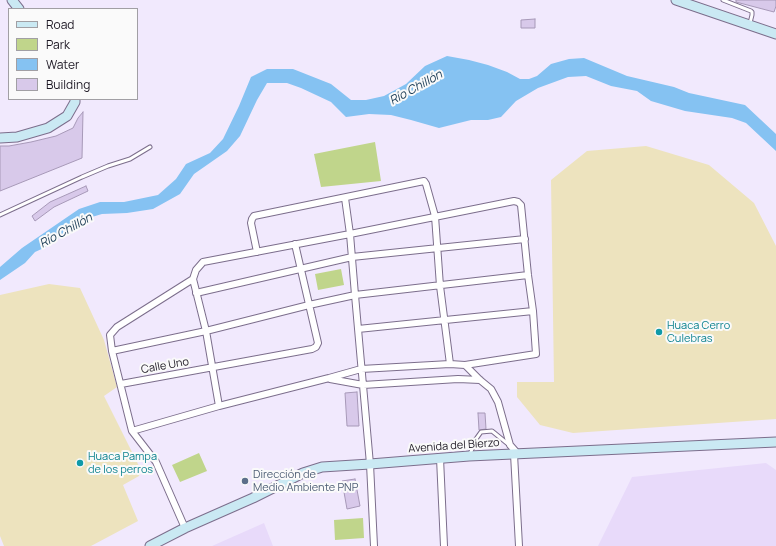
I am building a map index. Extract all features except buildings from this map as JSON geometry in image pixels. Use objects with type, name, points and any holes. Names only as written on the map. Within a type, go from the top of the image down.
[{"type":"street","points":[[12,0],[18,8]]},
{"type":"street","points":[[676,0],[776,34]]},
{"type":"street","points":[[0,138],[17,137],[48,128],[67,116],[75,100]]},
{"type":"street","points":[[258,252],[251,223],[254,216],[424,181],[435,216],[440,286],[450,364]]},
{"type":"street","points":[[345,198],[350,234],[370,464],[374,546]]},
{"type":"street","points":[[132,431],[219,406],[361,369],[450,364],[465,365],[536,354],[533,311],[521,205],[514,200],[350,234],[203,262],[196,270],[193,279],[206,331],[219,406]]},
{"type":"street","points":[[196,293],[352,257],[525,239]]},
{"type":"street","points":[[295,244],[309,305]]},
{"type":"street","points":[[112,351],[206,331],[355,295],[528,275]]},
{"type":"street","points":[[185,528],[156,462],[132,431],[112,351],[110,334],[116,327],[193,279]]},
{"type":"street","name":"Calle Uno","points":[[121,384],[312,349],[316,347],[318,343],[309,305]]},
{"type":"street","points":[[358,329],[533,311]]},
{"type":"street","points":[[465,365],[480,380],[491,388],[498,402],[514,451],[519,546]]},
{"type":"street","points":[[329,378],[363,385],[458,379],[480,380]]},
{"type":"street","name":"Avenida del Bierzo","points":[[155,545],[185,528],[253,498],[303,473],[322,467],[469,456],[514,451],[776,442]]},
{"type":"street","points":[[440,458],[444,546]]},
{"type":"lane","points":[[723,0],[752,12],[749,25]]},
{"type":"lane","points":[[0,215],[82,177],[130,159],[150,147]]},
{"type":"lane","points":[[469,456],[476,439],[481,432],[492,431],[514,451]]},
{"type":"shaded area","points":[[766,463],[776,470],[776,546],[598,546],[632,477]]},
{"type":"shaded area","points":[[264,523],[273,546],[212,546]]},
{"type":"green space","points":[[375,142],[381,181],[321,187],[314,154]]},
{"type":"green space","points":[[341,269],[344,285],[318,290],[315,274]]},
{"type":"green space","points":[[199,453],[207,471],[180,482],[172,465]]},
{"type":"green space","points":[[363,518],[364,538],[335,540],[334,520]]},
{"type":"sand","points":[[646,146],[709,165],[754,203],[776,246],[776,419],[573,433],[540,425],[517,397],[517,382],[554,382],[551,180],[587,151]]},
{"type":"sand","points":[[49,284],[80,288],[104,340],[117,387],[104,396],[141,470],[139,476],[123,485],[138,521],[91,546],[4,546],[0,536],[0,295]]},
{"type":"water","name":"Río Chillón","points":[[447,56],[488,65],[507,72],[520,79],[529,79],[537,76],[551,64],[569,59],[584,58],[627,76],[674,87],[689,93],[745,105],[776,134],[776,151],[746,123],[732,118],[685,111],[651,101],[637,91],[611,86],[586,76],[568,77],[538,88],[516,101],[501,117],[488,120],[471,120],[439,128],[391,115],[369,114],[346,117],[331,102],[301,88],[287,83],[267,83],[240,136],[227,151],[194,174],[180,194],[153,209],[127,213],[102,214],[85,219],[46,247],[35,252],[25,263],[0,280],[0,267],[22,248],[79,209],[100,202],[124,202],[158,195],[176,179],[186,164],[210,153],[223,139],[251,77],[267,69],[293,69],[331,84],[351,100],[366,100],[384,96],[406,84],[425,66]]},
{"type":"place","name":"Huaca Cerro Culebras","points":[[659,332]]},
{"type":"place","name":"Huaca Pampa de los perros","points":[[80,463]]},
{"type":"place","name":"Dirección de Medio Ambiente PNP","points":[[245,481]]}]
